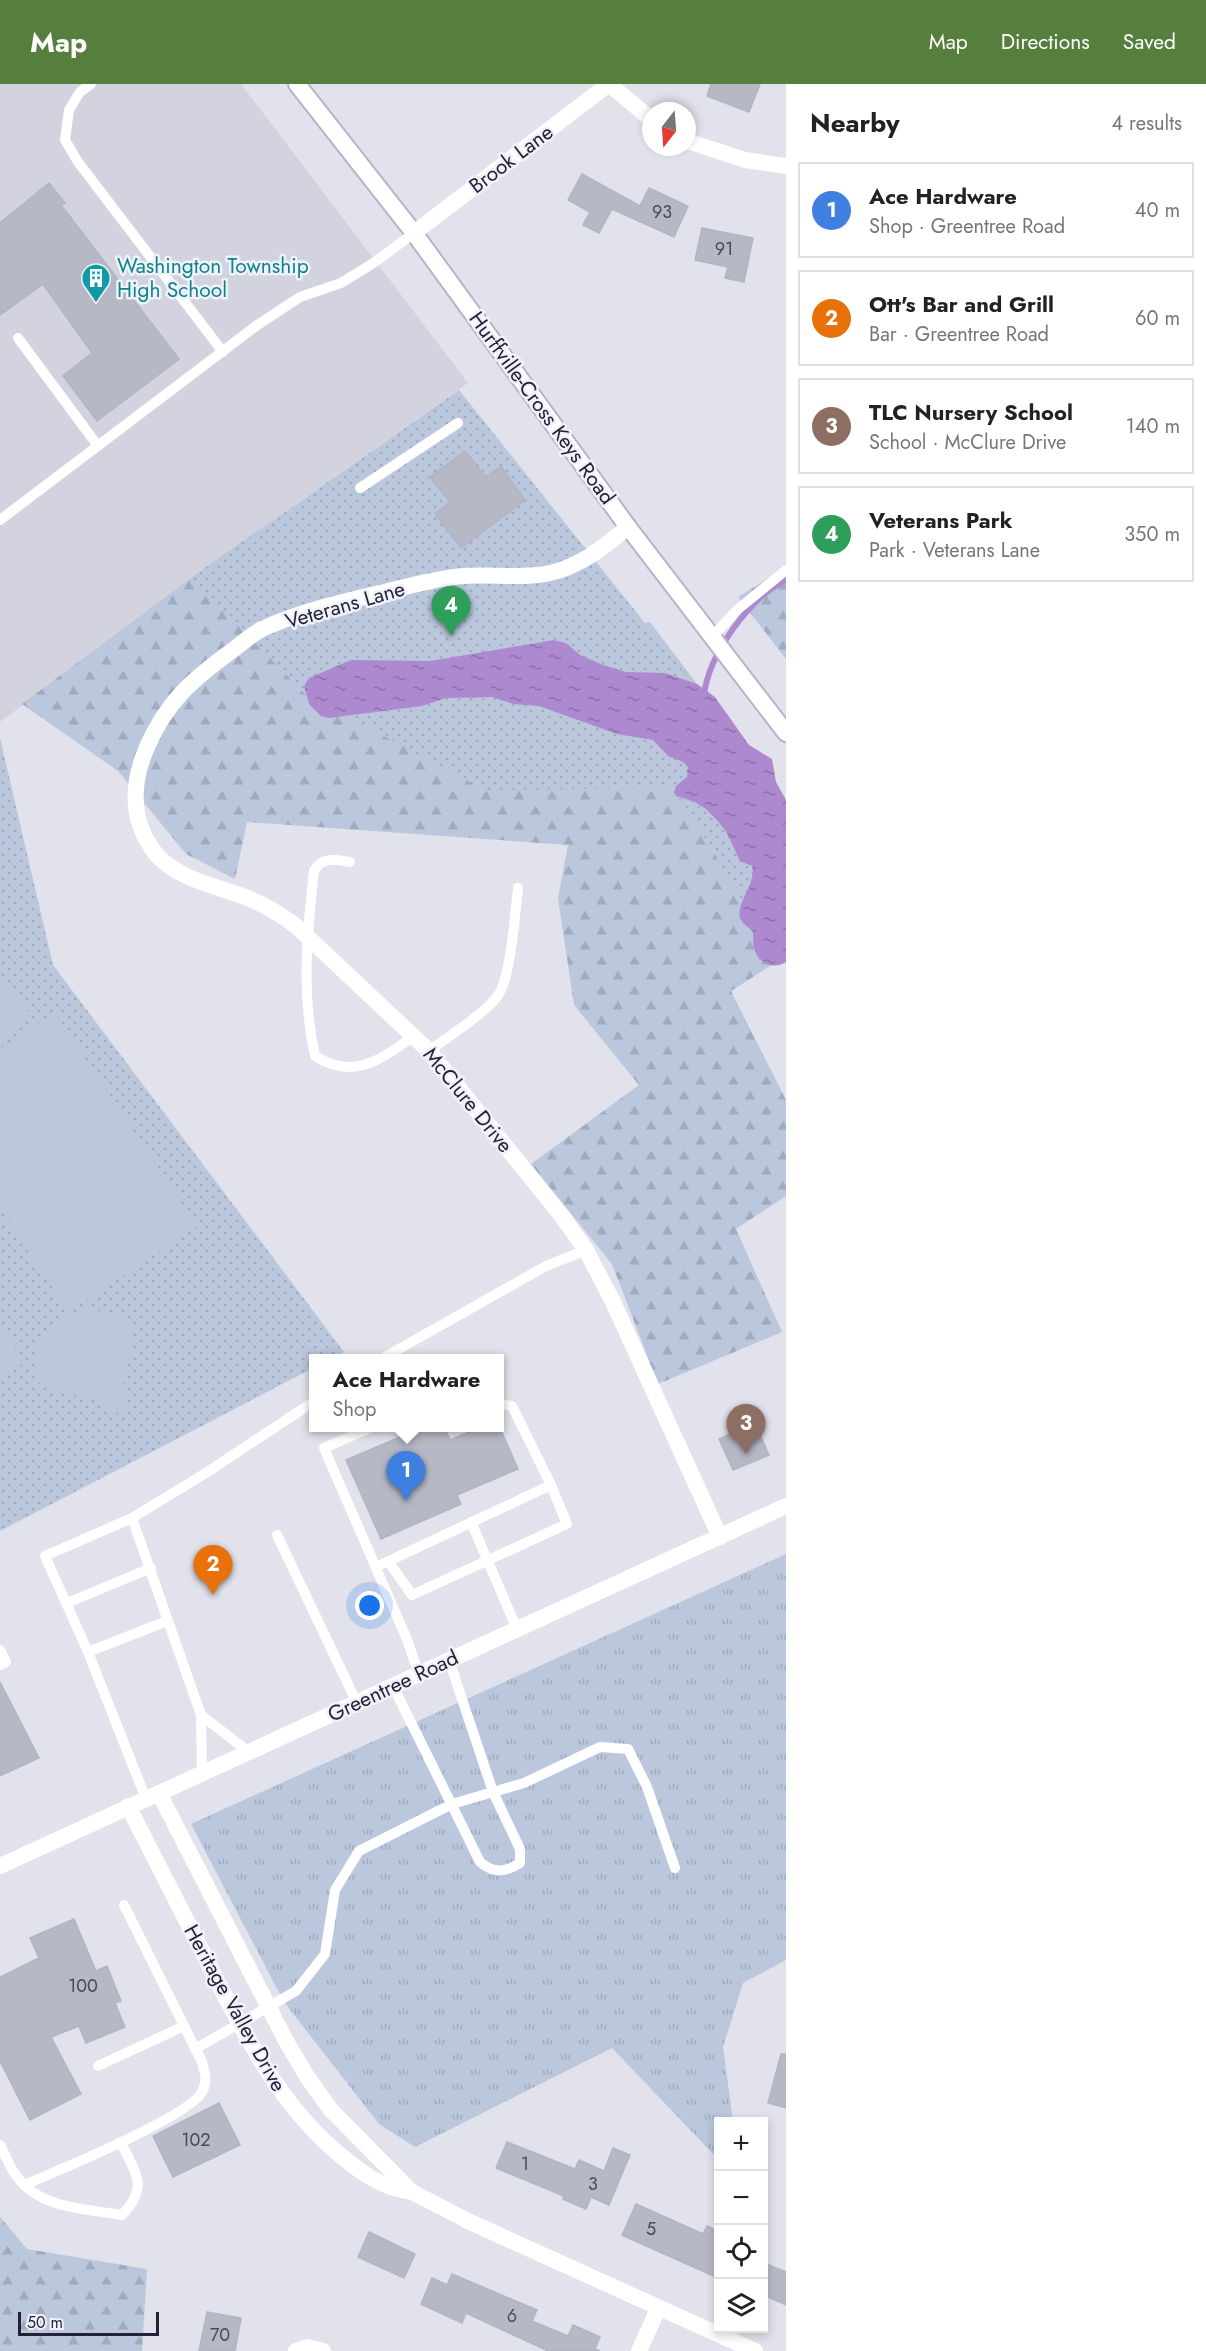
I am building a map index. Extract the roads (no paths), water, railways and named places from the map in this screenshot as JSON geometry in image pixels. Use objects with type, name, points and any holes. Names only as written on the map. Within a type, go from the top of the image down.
[{"type":"street","name":"Hurffville-Cross Keys Road","points":[[297,84],[414,233],[628,527],[786,733]]},
{"type":"street","name":"Brook Lane","points":[[414,233],[609,84]]},
{"type":"street","points":[[609,84],[642,112]]},
{"type":"street","points":[[696,144],[745,160],[786,166]]},
{"type":"street","name":"Veterans Lane","points":[[143,757],[156,728],[172,702],[204,671],[261,629],[315,609],[427,582],[464,576],[551,573],[596,554],[628,527]]},
{"type":"street","name":"McClure Drive","points":[[143,757],[135,782],[140,829],[158,855],[188,878],[272,908],[307,935],[429,1051],[561,1215],[586,1250],[613,1302],[720,1537]]},
{"type":"street","name":"Greentree Road","points":[[0,1866],[786,1506]]},
{"type":"street","name":"Heritage Valley Drive","points":[[152,1796],[297,2061],[325,2102],[345,2126],[412,2192],[448,2212],[754,2351]]},
{"type":"street","name":"Heritage Valley Drive","points":[[128,1806],[240,2024],[264,2069],[280,2093],[322,2139],[356,2168],[391,2189],[412,2192]]},
{"type":"street","points":[[639,2351],[658,2309]]},
{"type":"street","points":[[296,2351],[307,2347],[323,2351]]},
{"type":"lane","points":[[91,84],[80,92],[69,110],[65,140],[78,162],[223,352]]},
{"type":"lane","points":[[0,520],[264,321],[300,297],[341,283],[375,262],[414,233]]},
{"type":"lane","points":[[18,338],[98,446]]},
{"type":"lane","points":[[360,488],[458,423]]},
{"type":"lane","points":[[713,637],[737,610],[786,570]]},
{"type":"lane","points":[[350,862],[327,860],[318,864],[314,871],[307,935],[308,1016],[315,1056],[330,1065],[352,1067],[377,1061],[414,1036]]},
{"type":"lane","points":[[429,1051],[489,1005],[500,993],[506,976],[518,888]]},
{"type":"lane","points":[[392,1354],[546,1266],[586,1250]]},
{"type":"lane","points":[[152,1796],[45,1556],[132,1518],[209,1471],[309,1405]]},
{"type":"lane","points":[[388,1561],[412,1594],[567,1524],[551,1485],[512,1406],[504,1405]]},
{"type":"lane","points":[[361,1432],[324,1448],[376,1567],[419,1674]]},
{"type":"lane","points":[[376,1567],[551,1485]]},
{"type":"lane","points":[[132,1518],[201,1715],[202,1774]]},
{"type":"lane","points":[[471,1522],[517,1629]]},
{"type":"lane","points":[[277,1535],[357,1703]]},
{"type":"lane","points":[[67,1604],[151,1568]]},
{"type":"lane","points":[[88,1652],[167,1621]]},
{"type":"lane","points":[[0,1650],[6,1662],[0,1665]]},
{"type":"lane","points":[[393,1686],[480,1862],[486,1868],[497,1871],[508,1870],[520,1863],[520,1849],[493,1792],[448,1660]]},
{"type":"lane","points":[[201,1715],[249,1752]]},
{"type":"lane","points":[[195,2049],[297,1991],[325,1954],[335,1890],[359,1851],[452,1804],[524,1783],[600,1747],[628,1749],[647,1787],[675,1868]]},
{"type":"lane","points":[[24,2185],[121,2142],[192,2104],[202,2094],[207,2080],[195,2049],[124,1905]]},
{"type":"lane","points":[[98,2066],[184,2026]]},
{"type":"lane","points":[[0,2145],[17,2178],[51,2203],[122,2215],[139,2192],[138,2179],[121,2142]]},
{"type":"water","points":[[554,640],[566,643],[580,655],[603,665],[626,672],[665,673],[697,684],[715,697],[749,745],[772,759],[776,782],[786,800],[786,962],[769,965],[758,957],[753,932],[740,918],[741,906],[752,879],[752,866],[740,861],[726,831],[706,809],[695,802],[676,796],[674,792],[676,786],[687,777],[688,767],[683,762],[668,756],[653,740],[617,734],[539,706],[513,704],[492,697],[446,698],[422,706],[329,718],[321,716],[309,704],[304,686],[309,678],[351,660],[430,661]]},
{"type":"waterway","points":[[704,695],[714,662],[733,629],[758,600],[786,580]]},
{"type":"place","name":"Washington Township High School","points":[[96,304]]},
{"type":"place","name":"Veterans Park","points":[[451,636]]},
{"type":"place","name":"TLC Nursery School","points":[[746,1454]]},
{"type":"place","name":"Ace Hardware","points":[[406,1501]]},
{"type":"place","name":"Ott's Bar and Grill","points":[[213,1595]]}]
